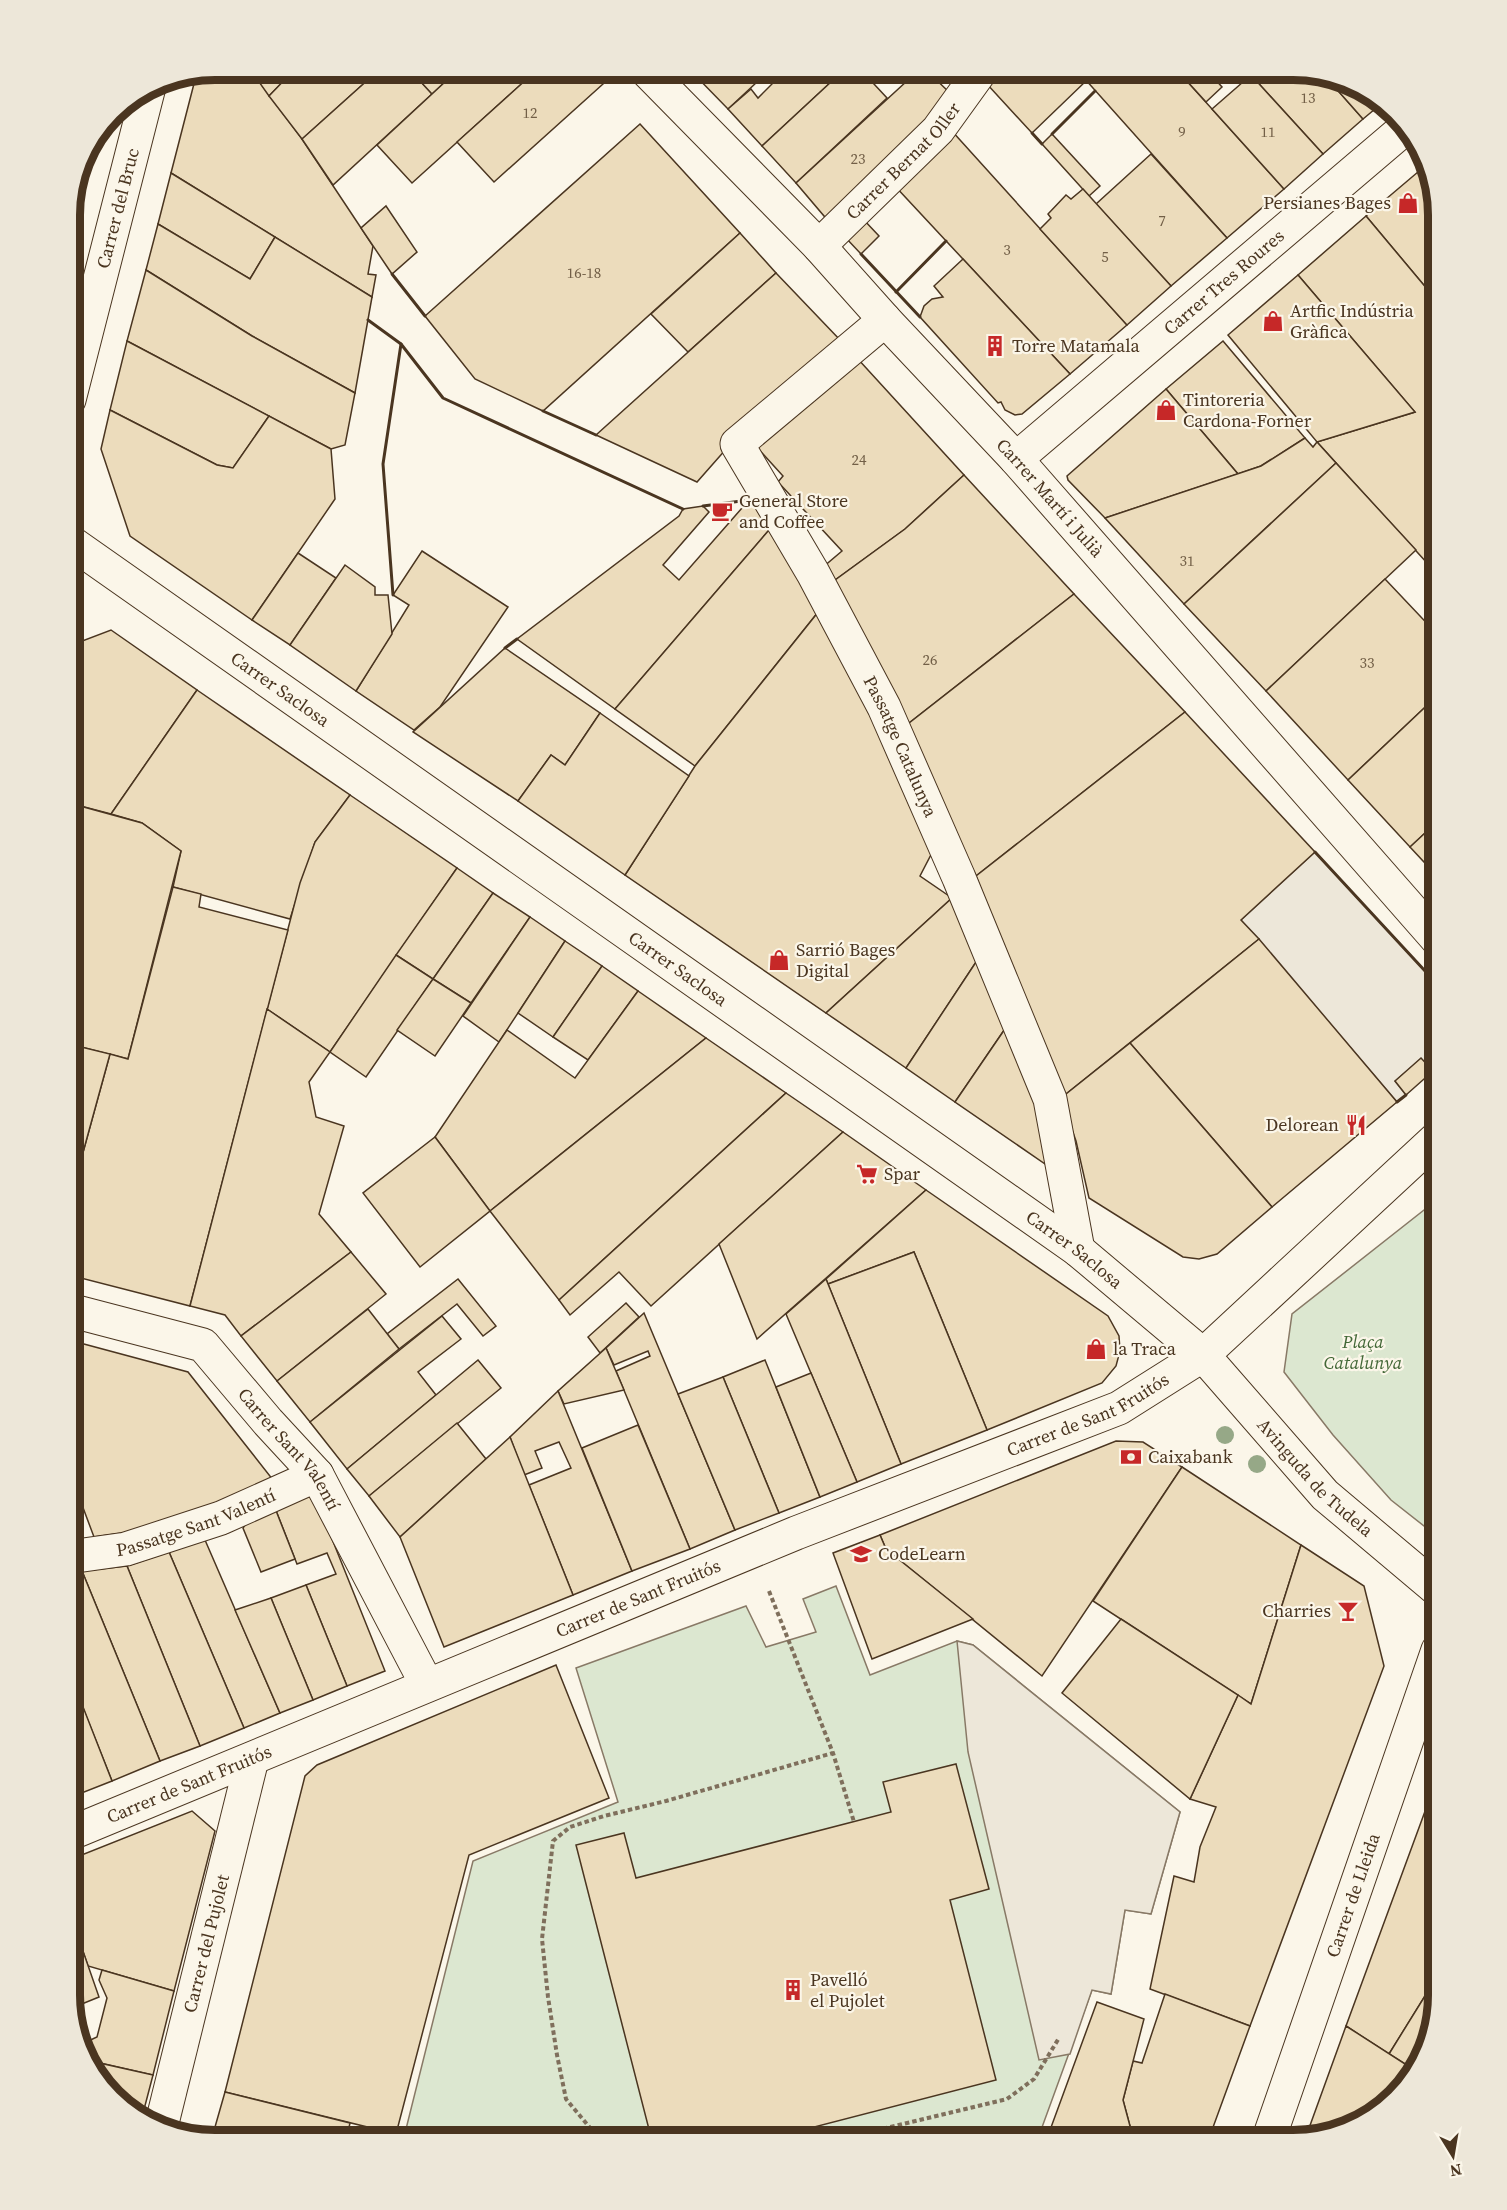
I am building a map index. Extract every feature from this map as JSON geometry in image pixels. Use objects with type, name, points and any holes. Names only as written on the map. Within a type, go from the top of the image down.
[{"type":"street","name":"Carrer Martí i Julià","points":[[656,80],[819,246],[885,320],[1017,459],[1428,929]]},
{"type":"street","name":"Carrer Bernat Oller","points":[[819,246],[938,130],[974,80]]},
{"type":"street","name":"Carrer del Bruc","points":[[80,357],[146,98]]},
{"type":"street","name":"Carrer Tres Roures","points":[[1017,459],[1400,132]]},
{"type":"street","name":"Passatge Catalunya","points":[[885,320],[737,444],[813,573],[884,707],[959,878],[1050,1099],[1078,1250]]},
{"type":"street","name":"Carrer Saclosa","points":[[80,549],[1078,1250],[1203,1354]]},
{"type":"street","points":[[1203,1354],[1428,1146]]},
{"type":"street","name":"Carrer Sant Valentí","points":[[80,1313],[203,1345],[268,1422],[317,1475],[427,1685]]},
{"type":"street","name":"Carrer de Sant Fruitós","points":[[80,1830],[807,1528],[1119,1408],[1203,1354]]},
{"type":"street","name":"Avinguda de Tudela","points":[[1203,1354],[1325,1495],[1428,1582]]},
{"type":"street","name":"Passatge Sant Valentí","points":[[80,1555],[126,1549],[221,1518],[317,1475]]},
{"type":"street","name":"Carrer de Lleida","points":[[1272,2130],[1428,1679]]},
{"type":"street","name":"Carrer del Pujolet","points":[[163,2120],[252,1760]]},
{"type":"path","points":[[754,1551],[833,1753],[854,1822]]},
{"type":"path","points":[[592,2130],[566,2098],[548,1997],[543,1939],[552,1841],[570,1827],[833,1753]]},
{"type":"path","points":[[878,2130],[1007,2099],[1034,2079],[1059,2038]]},
{"type":"green space","name":"Plaça Catalunya","points":[[1428,1207],[1428,1529],[1391,1500],[1333,1435],[1284,1372],[1292,1314]]},
{"type":"green space","points":[[836,1586],[870,1675],[957,1641],[973,1645],[1180,1812],[1151,1914],[1125,1910],[1111,1994],[1092,1990],[1041,2130],[406,2130],[473,1861],[618,1802],[576,1668],[746,1606],[766,1647],[816,1632],[803,1599]]},
{"type":"shaded area","points":[[1315,852],[1428,974],[1428,1066],[1421,1059],[1395,1081],[1406,1095],[1397,1102],[1241,920]]},
{"type":"shaded area","points":[[957,1641],[973,1645],[1180,1812],[1151,1914],[1125,1910],[1111,1994],[1092,1990],[1070,2054],[1039,2060],[968,1752]]},
{"type":"building","points":[[258,80],[302,139],[373,246],[368,274],[376,275],[372,297],[171,173],[195,81]]},
{"type":"building","points":[[258,80],[284,80],[269,96]]},
{"type":"building","points":[[284,80],[368,80],[302,139],[269,96]]},
{"type":"building","points":[[368,80],[419,80],[432,94],[333,185],[302,139]]},
{"type":"building","points":[[419,80],[447,80],[432,94]]},
{"type":"building","points":[[447,80],[526,80],[412,183],[377,145]]},
{"type":"building","points":[[526,80],[599,80],[603,84],[494,182],[457,142]]},
{"type":"building","points":[[700,80],[759,80],[728,109]]},
{"type":"building","points":[[776,80],[833,80],[762,146],[728,109],[751,89],[758,98]]},
{"type":"building","points":[[833,80],[870,80],[887,98],[796,183],[762,146]]},
{"type":"building","points":[[908,80],[936,80],[951,94],[830,223],[796,183]]},
{"type":"building","points":[[988,80],[1086,81],[1032,133],[986,83]]},
{"type":"building","points":[[1086,80],[1186,80],[1284,189],[1227,238]]},
{"type":"building","points":[[1186,80],[1216,80],[1222,87],[1206,102]]},
{"type":"building","points":[[1245,80],[1256,80],[1323,154],[1284,189],[1212,109]]},
{"type":"building","points":[[1256,80],[1302,80],[1334,86],[1363,119],[1323,154]]},
{"type":"building","points":[[1334,86],[1376,108],[1363,119]]},
{"type":"building","points":[[640,124],[740,233],[543,411],[475,379],[425,316]]},
{"type":"building","points":[[951,130],[1127,325],[1070,374],[894,185]]},
{"type":"building","points":[[1052,134],[1100,186],[1089,196],[1042,144]]},
{"type":"building","points":[[1151,154],[1227,238],[1171,286],[1096,204]]},
{"type":"building","points":[[1420,170],[1428,214],[1428,290],[1366,216]]},
{"type":"building","points":[[171,173],[275,237],[250,279],[158,224]]},
{"type":"building","points":[[1083,189],[1171,286],[1127,325],[1040,229],[1051,218],[1048,214],[1066,195],[1071,199]]},
{"type":"building","points":[[386,206],[417,252],[392,274],[361,228]]},
{"type":"building","points":[[1366,216],[1428,290],[1428,564],[1317,442],[1415,412],[1298,275]]},
{"type":"building","points":[[863,219],[879,236],[861,254],[845,237]]},
{"type":"building","points":[[158,224],[250,279],[275,237],[372,297],[355,393],[252,336],[146,270]]},
{"type":"building","points":[[740,233],[776,273],[688,352],[651,314]]},
{"type":"building","name":"Torre Matamala","points":[[963,259],[1070,374],[1022,414],[1015,415],[1005,410],[1001,402],[998,403],[920,317],[924,306],[932,299],[943,297],[934,286]]},
{"type":"building","points":[[146,270],[252,336],[355,393],[345,445],[331,449],[127,341]]},
{"type":"building","points":[[776,273],[841,341],[727,448],[697,482],[596,435]]},
{"type":"building","points":[[1298,275],[1415,412],[1317,442],[1228,335]]},
{"type":"building","points":[[127,341],[269,416],[233,468],[217,465],[110,410]]},
{"type":"building","points":[[1223,341],[1305,438],[1261,466],[1238,474],[1166,389]]},
{"type":"building","points":[[857,358],[964,475],[905,529],[831,583],[822,568],[842,551],[778,482],[783,476],[754,444]]},
{"type":"building","points":[[1166,389],[1238,474],[1105,518],[1068,480],[1067,476]]},
{"type":"building","points":[[110,410],[217,465],[233,468],[269,416],[331,449],[335,499],[252,620],[130,536],[101,449]]},
{"type":"building","points":[[1305,438],[1313,447],[1317,442],[1336,463],[1184,604],[1105,518],[1261,466]]},
{"type":"building","points":[[1336,463],[1416,550],[1266,691],[1184,604]]},
{"type":"building","points":[[964,475],[1074,594],[904,727],[831,583],[905,529]]},
{"type":"building","points":[[749,500],[769,530],[615,709],[517,639],[679,516],[683,509],[703,506],[709,512],[663,565],[679,580]]},
{"type":"building","points":[[769,530],[819,611],[695,766],[615,709]]},
{"type":"building","points":[[422,551],[508,607],[440,707],[414,730],[356,691],[409,605],[393,595]]},
{"type":"building","points":[[298,553],[336,578],[290,645],[252,620]]},
{"type":"building","points":[[345,565],[375,587],[375,595],[388,595],[392,634],[356,691],[290,645]]},
{"type":"building","points":[[1385,579],[1428,624],[1428,704],[1348,780],[1266,691]]},
{"type":"building","points":[[1074,594],[1185,712],[976,876],[904,727]]},
{"type":"building","points":[[819,611],[936,845],[920,876],[952,898],[826,1013],[625,875],[695,766]]},
{"type":"building","points":[[111,630],[197,690],[111,814],[80,806],[80,642]]},
{"type":"building","points":[[505,648],[600,713],[565,765],[551,755],[518,801],[413,732]]},
{"type":"building","points":[[197,690],[350,795],[315,842],[290,919],[173,887],[181,851],[142,823],[111,814]]},
{"type":"building","points":[[1428,704],[1428,830],[1410,847],[1348,780]]},
{"type":"building","points":[[1185,712],[1315,852],[1241,920],[1259,939],[1061,1098],[976,876]]},
{"type":"building","points":[[600,713],[689,776],[625,875],[518,801],[551,755],[565,765]]},
{"type":"building","points":[[350,795],[457,868],[330,1052],[267,1009],[300,883],[315,842]]},
{"type":"building","points":[[80,806],[142,823],[181,851],[128,1059],[80,1047]]},
{"type":"building","points":[[1428,830],[1428,866],[1410,847]]},
{"type":"building","points":[[457,868],[493,893],[433,979],[396,955]]},
{"type":"building","points":[[173,887],[201,894],[199,907],[288,930],[190,1306],[80,1278],[80,1163],[110,1054],[128,1059]]},
{"type":"building","points":[[493,893],[530,917],[471,1003],[433,979]]},
{"type":"building","points":[[952,898],[980,956],[906,1068],[826,1013]]},
{"type":"building","points":[[530,917],[565,941],[499,1042],[463,1016]]},
{"type":"building","points":[[1259,939],[1397,1102],[1272,1207],[1130,1043]]},
{"type":"building","points":[[565,941],[602,966],[553,1037],[518,1013]]},
{"type":"building","points":[[396,955],[433,979],[366,1077],[330,1052]]},
{"type":"building","points":[[980,956],[1009,1023],[955,1102],[906,1068]]},
{"type":"building","points":[[602,966],[638,991],[588,1060],[553,1037]]},
{"type":"building","points":[[433,979],[471,1003],[435,1056],[397,1030]]},
{"type":"building","points":[[638,991],[706,1038],[490,1211],[435,1137],[507,1030],[575,1078]]},
{"type":"building","points":[[267,1009],[330,1052],[309,1082],[316,1117],[344,1126],[319,1214],[351,1252],[241,1336],[225,1315],[190,1306]]},
{"type":"building","points":[[1009,1023],[1055,1156],[1048,1166],[955,1102]]},
{"type":"building","points":[[706,1038],[786,1093],[559,1300],[490,1211]]},
{"type":"building","points":[[1130,1043],[1272,1207],[1217,1254],[1199,1259],[1183,1257],[1089,1198],[1076,1141],[1061,1098]]},
{"type":"building","points":[[80,1047],[110,1054],[80,1163]]},
{"type":"building","points":[[1421,1058],[1428,1066],[1428,1075],[1406,1095],[1395,1081]]},
{"type":"building","points":[[786,1093],[843,1132],[651,1306],[619,1272],[570,1315],[559,1300]]},
{"type":"building","points":[[843,1132],[926,1190],[757,1339],[719,1244]]},
{"type":"building","points":[[435,1137],[490,1211],[420,1267],[363,1193]]},
{"type":"building","points":[[926,1190],[1108,1316],[1119,1336],[1120,1351],[1116,1366],[1102,1383],[987,1430],[914,1252],[828,1284],[826,1279]]},
{"type":"building","points":[[351,1252],[386,1294],[277,1381],[241,1336]]},
{"type":"building","points":[[914,1252],[987,1430],[901,1464],[828,1284]]},
{"type":"building","points":[[458,1279],[496,1326],[483,1336],[457,1304],[399,1349],[387,1334]]},
{"type":"building","points":[[826,1279],[901,1464],[857,1482],[786,1314]]},
{"type":"building","points":[[626,1303],[639,1317],[600,1353],[588,1337]]},
{"type":"building","points":[[368,1309],[399,1349],[310,1422],[277,1381]]},
{"type":"building","points":[[644,1313],[735,1530],[690,1549],[616,1371],[650,1356],[648,1351],[614,1365],[606,1348]]},
{"type":"building","points":[[442,1316],[461,1339],[418,1372],[436,1395],[347,1469],[310,1422]]},
{"type":"building","points":[[80,1343],[188,1372],[277,1485],[129,1532],[94,1537],[80,1500]]},
{"type":"building","points":[[606,1348],[624,1390],[564,1404],[558,1391]]},
{"type":"building","points":[[478,1360],[501,1388],[369,1496],[347,1469]]},
{"type":"building","points":[[765,1360],[820,1497],[779,1513],[723,1377]]},
{"type":"building","points":[[811,1373],[857,1482],[820,1497],[776,1387]]},
{"type":"building","points":[[723,1377],[779,1513],[735,1530],[678,1394]]},
{"type":"building","points":[[558,1391],[632,1571],[573,1595],[529,1485],[571,1468],[559,1442],[535,1451],[542,1468],[524,1475],[510,1437]]},
{"type":"building","points":[[457,1423],[486,1459],[400,1537],[369,1496]]},
{"type":"building","points":[[638,1425],[690,1549],[632,1571],[582,1448]]},
{"type":"building","points":[[510,1437],[573,1595],[444,1647],[400,1537]]},
{"type":"building","points":[[1116,1441],[1143,1442],[1182,1467],[1042,1676],[886,1549],[880,1535]]},
{"type":"building","points":[[1182,1467],[1301,1545],[1251,1704],[1093,1601]]},
{"type":"building","points":[[306,1490],[326,1524],[385,1671],[347,1686],[306,1585],[336,1574],[327,1553],[297,1564],[273,1503]]},
{"type":"building","points":[[273,1503],[295,1559],[261,1572],[243,1528],[256,1509]]},
{"type":"building","points":[[880,1535],[886,1549],[973,1619],[872,1659],[833,1553]]},
{"type":"building","points":[[205,1540],[280,1713],[244,1728],[169,1552]]},
{"type":"building","points":[[1301,1545],[1364,1586],[1384,1666],[1250,2026],[1150,1989],[1174,1876],[1194,1882],[1200,1847],[1216,1807],[1190,1799],[1238,1695],[1251,1704]]},
{"type":"building","points":[[169,1552],[244,1728],[200,1746],[127,1566]]},
{"type":"building","points":[[127,1566],[200,1746],[160,1761],[82,1571]]},
{"type":"building","points":[[80,1571],[82,1571],[160,1761],[112,1781],[80,1701]]},
{"type":"building","points":[[306,1585],[347,1686],[313,1700],[271,1598]]},
{"type":"building","points":[[271,1598],[313,1700],[280,1713],[235,1610]]},
{"type":"building","points":[[1121,1619],[1238,1695],[1190,1799],[1062,1693]]},
{"type":"building","points":[[556,1665],[609,1798],[469,1855],[397,2130],[380,2130],[225,2092],[305,1776],[317,1765]]},
{"type":"building","points":[[80,1699],[112,1781],[80,1794]]},
{"type":"building","name":"Pavelló el Pujolet","points":[[956,1764],[989,1889],[950,1900],[996,2080],[803,2130],[649,2130],[576,1845],[624,1833],[636,1878],[891,1812],[883,1782]]},
{"type":"building","points":[[1428,1803],[1428,1991],[1389,2054],[1346,2026]]},
{"type":"building","points":[[192,1811],[215,1831],[174,1991],[88,1966],[80,1943],[80,1856]]},
{"type":"building","points":[[80,1943],[99,1997],[81,2005]]},
{"type":"building","points":[[102,1970],[174,1991],[153,2075],[98,2062],[88,2041],[97,2037],[107,1998],[99,1980]]},
{"type":"building","points":[[1428,1991],[1423,2031],[1407,2066],[1389,2054]]},
{"type":"building","points":[[1165,1994],[1250,2026],[1212,2130],[1131,2130],[1123,2100],[1133,2061],[1142,2063]]},
{"type":"building","points":[[1097,2002],[1144,2019],[1123,2100],[1131,2130],[1050,2130]]},
{"type":"building","points":[[1346,2026],[1407,2066],[1400,2078],[1375,2103],[1344,2120],[1328,2126],[1309,2129]]},
{"type":"building","points":[[98,2063],[153,2075],[144,2110],[119,2091],[107,2078]]},
{"type":"building","points":[[225,2092],[350,2123],[348,2130],[214,2130]]},
{"type":"wall","points":[[1052,134],[1095,91]]},
{"type":"wall","points":[[1032,133],[1042,144]]},
{"type":"wall","points":[[896,292],[946,241]]},
{"type":"wall","points":[[861,254],[920,317]]},
{"type":"wall","points":[[392,274],[425,316]]},
{"type":"wall","points":[[368,320],[401,344],[443,398],[683,509]]},
{"type":"wall","points":[[393,595],[383,464],[401,344]]},
{"type":"wall","points":[[543,411],[596,435]]},
{"type":"wall","points":[[703,506],[749,500]]},
{"type":"wall","points":[[505,648],[517,639]]},
{"type":"wall","points":[[1315,852],[1428,974]]},
{"type":"wall","points":[[1397,1102],[1406,1095]]},
{"type":"place","name":"Persianes Bages","points":[[1408,203]]},
{"type":"place","name":"Artfic Indústria Gràfica","points":[[1273,321]]},
{"type":"place","name":"Torre Matamala","points":[[995,346]]},
{"type":"place","name":"Tintoreria Cardona-Forner","points":[[1166,410]]},
{"type":"place","name":"General Store and Coffee","points":[[722,511]]},
{"type":"place","name":"Sarrió Bages Digital","points":[[779,960]]},
{"type":"place","name":"Delorean","points":[[1356,1125]]},
{"type":"place","name":"Spar","points":[[867,1174]]},
{"type":"place","name":"la Traca","points":[[1096,1349]]},
{"type":"place","name":"Caixabank","points":[[1131,1457]]},
{"type":"place","name":"CodeLearn","points":[[861,1554]]},
{"type":"place","name":"Charries","points":[[1348,1611]]},
{"type":"place","name":"Pavelló el Pujolet","points":[[793,1990]]}]
